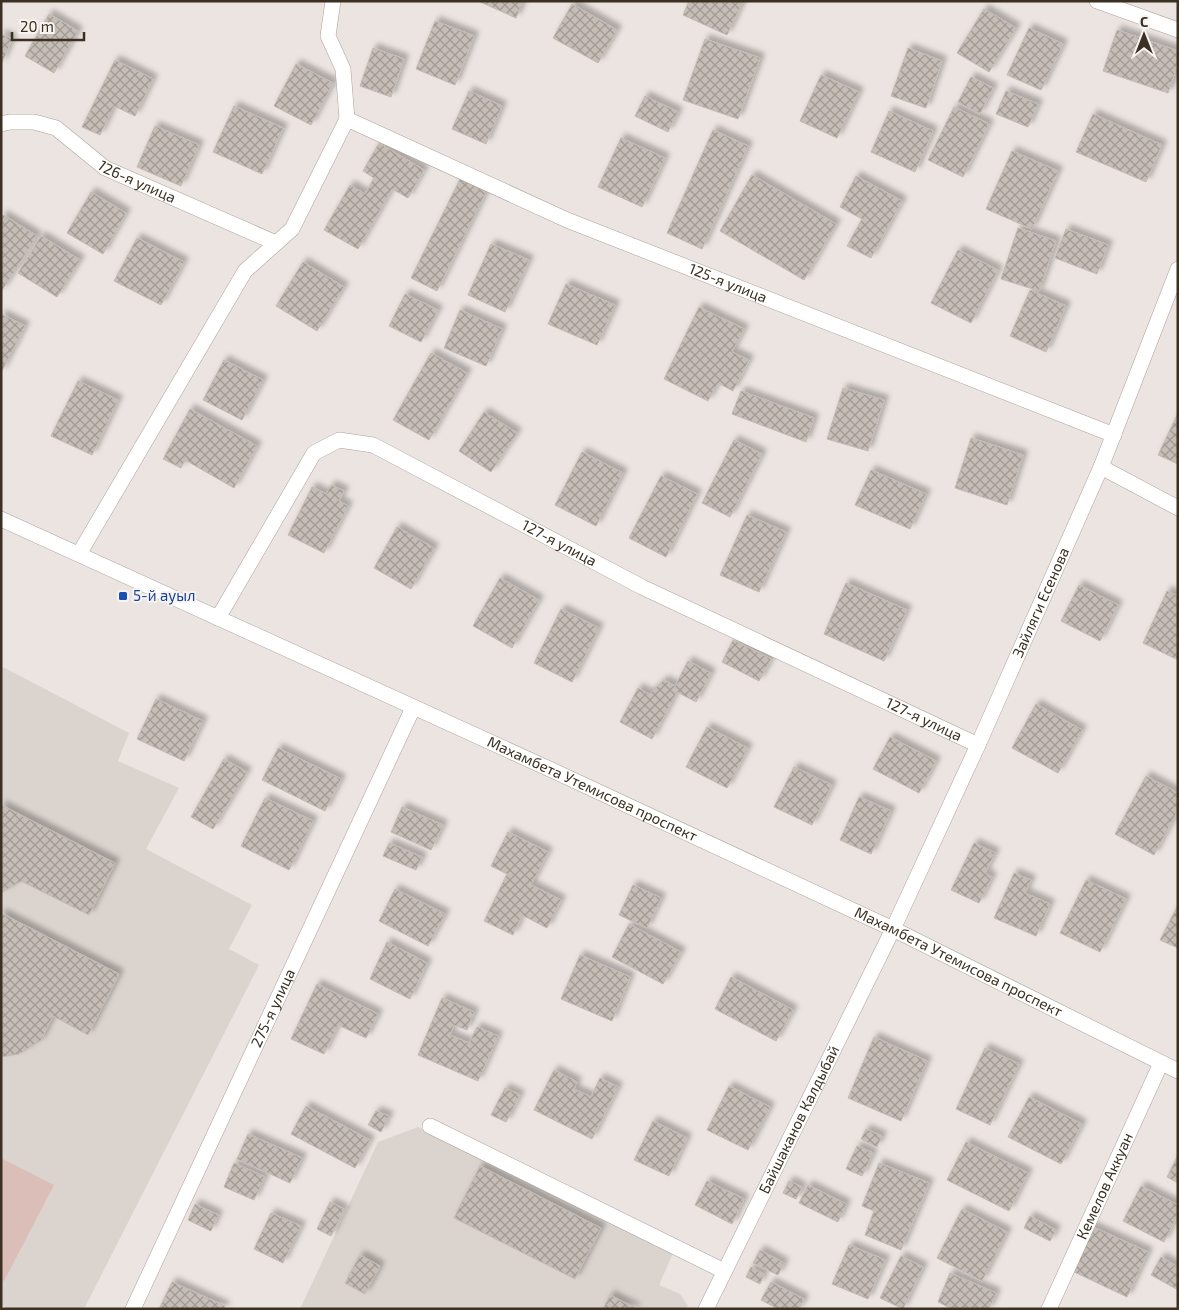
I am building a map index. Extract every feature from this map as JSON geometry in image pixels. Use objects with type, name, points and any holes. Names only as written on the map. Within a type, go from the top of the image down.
[{"type":"street","points":[[79,554],[245,271],[292,229],[348,119],[343,69],[328,36],[333,1]]},
{"type":"street","points":[[1097,1],[1178,30]]},
{"type":"street","name":"125-я улица","points":[[348,119],[568,220],[1114,435]]},
{"type":"street","name":"126-я улица","points":[[1,124],[34,122],[56,128],[105,168],[276,243]]},
{"type":"street","name":"Зайляги Есенова","points":[[893,929],[978,745],[1101,467],[1178,269]]},
{"type":"street","name":"127-я улица","points":[[218,618],[314,453],[339,440],[373,445],[642,587],[978,745]]},
{"type":"street","points":[[1101,467],[1178,508]]},
{"type":"street","name":"Махамбета Утемисова проспект","points":[[1,519],[893,929],[1178,1070]]},
{"type":"street","name":"275-я улица","points":[[133,1309],[413,708]]},
{"type":"street","name":"Байшаканов Калдыбай","points":[[706,1309],[893,929]]},
{"type":"street","name":"Кемелов Аккуан","points":[[1049,1309],[1161,1063]]},
{"type":"street","points":[[430,1126],[724,1271]]},
{"type":"shaded area","points":[[1,666],[129,733],[118,761],[179,788],[146,849],[252,905],[229,949],[259,965],[84,1309],[9,1309],[1,1305]]},
{"type":"shaded area","points":[[418,1127],[674,1251],[659,1285],[680,1294],[688,1306],[686,1309],[300,1309],[378,1142]]},
{"type":"shaded area","points":[[1,1158],[54,1185],[4,1281],[1,1279]]},
{"type":"building","points":[[478,1],[523,1],[516,18]]},
{"type":"building","points":[[689,1],[743,1],[727,35],[683,15]]},
{"type":"building","points":[[572,4],[617,30],[598,63],[553,38]]},
{"type":"building","points":[[984,9],[1016,28],[989,72],[957,53]]},
{"type":"building","points":[[49,14],[78,31],[54,73],[25,56]]},
{"type":"building","points":[[435,21],[474,36],[455,85],[416,69]]},
{"type":"building","points":[[1029,28],[1063,44],[1041,90],[1007,75]]},
{"type":"building","points":[[1117,30],[1178,51],[1178,63],[1168,93],[1103,71]]},
{"type":"building","points":[[1,34],[12,39],[1,65]]},
{"type":"building","points":[[705,39],[760,58],[738,119],[683,100]]},
{"type":"building","points":[[373,48],[404,59],[391,97],[360,86]]},
{"type":"building","points":[[908,48],[942,61],[926,108],[891,96]]},
{"type":"building","points":[[115,60],[153,79],[135,116],[114,106],[100,135],[82,127]]},
{"type":"building","points":[[296,64],[333,83],[311,125],[274,106]]},
{"type":"building","points":[[821,75],[859,92],[837,138],[800,121]]},
{"type":"building","points":[[971,77],[993,88],[980,114],[958,102]]},
{"type":"building","points":[[469,91],[502,106],[486,144],[452,129]]},
{"type":"building","points":[[1006,91],[1038,104],[1028,127],[996,114]]},
{"type":"building","points":[[645,96],[678,112],[668,132],[635,116]]},
{"type":"building","points":[[234,106],[283,128],[262,174],[213,152]]},
{"type":"building","points":[[954,107],[989,124],[963,177],[928,160]]},
{"type":"building","points":[[889,111],[933,131],[915,172],[871,152]]},
{"type":"building","points":[[1093,114],[1162,145],[1146,182],[1076,152]]},
{"type":"building","points":[[155,126],[199,145],[181,186],[137,167]]},
{"type":"building","points":[[713,130],[748,146],[702,249],[667,233]]},
{"type":"building","points":[[621,138],[665,158],[642,207],[598,187]]},
{"type":"building","points":[[379,143],[424,170],[408,198],[392,189],[358,249],[324,230],[350,185],[365,194],[374,178],[363,171]]},
{"type":"building","points":[[1012,151],[1058,171],[1032,229],[986,209]]},
{"type":"building","points":[[752,175],[836,224],[804,280],[720,231]]},
{"type":"building","points":[[856,176],[902,201],[871,258],[847,246],[862,219],[840,207]]},
{"type":"building","points":[[460,179],[486,192],[437,291],[411,278]]},
{"type":"building","points":[[91,192],[126,213],[103,254],[67,233]]},
{"type":"building","points":[[3,215],[37,236],[1,292],[1,218]]},
{"type":"building","points":[[1018,228],[1056,241],[1039,291],[1001,279]]},
{"type":"building","points":[[1066,229],[1108,245],[1097,274],[1055,258]]},
{"type":"building","points":[[41,236],[80,260],[57,297],[18,273]]},
{"type":"building","points":[[137,238],[184,262],[161,305],[114,281]]},
{"type":"building","points":[[491,244],[529,260],[505,312],[468,295]]},
{"type":"building","points":[[958,250],[998,270],[971,323],[931,303]]},
{"type":"building","points":[[303,262],[344,287],[317,331],[276,306]]},
{"type":"building","points":[[566,284],[615,305],[597,345],[548,324]]},
{"type":"building","points":[[1030,290],[1066,306],[1046,352],[1010,336]]},
{"type":"building","points":[[405,294],[438,310],[421,342],[389,326]]},
{"type":"building","points":[[699,307],[744,329],[732,352],[749,360],[733,391],[718,383],[708,401],[664,379]]},
{"type":"building","points":[[460,310],[502,329],[486,366],[444,348]]},
{"type":"building","points":[[1,314],[25,326],[1,373]]},
{"type":"building","points":[[431,353],[467,373],[429,440],[393,420]]},
{"type":"building","points":[[224,360],[263,380],[242,420],[203,400]]},
{"type":"building","points":[[78,381],[118,400],[92,455],[51,436]]},
{"type":"building","points":[[843,388],[884,400],[868,451],[827,439]]},
{"type":"building","points":[[741,391],[814,418],[806,442],[732,414]]},
{"type":"building","points":[[190,409],[257,446],[234,488],[185,460],[181,468],[163,459]]},
{"type":"building","points":[[484,412],[517,433],[491,472],[459,451]]},
{"type":"building","points":[[1178,413],[1178,464],[1158,455]]},
{"type":"building","points":[[971,438],[1023,455],[1007,505],[955,488]]},
{"type":"building","points":[[734,440],[762,454],[730,517],[702,503]]},
{"type":"building","points":[[582,452],[623,473],[596,526],[555,505]]},
{"type":"building","points":[[871,470],[926,494],[910,529],[855,505]]},
{"type":"building","points":[[661,476],[697,494],[666,557],[629,538]]},
{"type":"building","points":[[331,485],[344,491],[339,501],[348,506],[324,553],[288,535],[312,487],[326,494]]},
{"type":"building","points":[[747,515],[786,532],[759,592],[720,575]]},
{"type":"building","points":[[397,527],[434,548],[411,589],[374,568]]},
{"type":"building","points":[[500,578],[539,600],[512,648],[473,626]]},
{"type":"building","points":[[846,583],[907,610],[884,661],[824,634]]},
{"type":"building","points":[[1079,585],[1118,605],[1100,641],[1061,621]]},
{"type":"building","points":[[1167,591],[1178,596],[1178,660],[1143,643]]},
{"type":"building","points":[[561,609],[599,628],[572,682],[534,663]]},
{"type":"building","points":[[733,640],[771,659],[759,681],[722,662]]},
{"type":"building","points":[[688,661],[711,673],[696,702],[677,692],[652,739],[620,722],[638,688],[649,694],[664,680],[675,686]]},
{"type":"building","points":[[156,699],[203,721],[184,761],[137,739]]},
{"type":"building","points":[[1036,704],[1082,730],[1058,773],[1012,748]]},
{"type":"building","points":[[707,727],[748,748],[727,788],[686,767]]},
{"type":"building","points":[[890,737],[936,761],[919,793],[873,769]]},
{"type":"building","points":[[278,748],[341,779],[325,811],[262,780]]},
{"type":"building","points":[[224,759],[247,772],[213,829],[191,817]]},
{"type":"building","points":[[794,767],[832,785],[812,825],[774,807]]},
{"type":"building","points":[[1146,776],[1178,793],[1178,810],[1154,855],[1115,834]]},
{"type":"building","points":[[859,797],[891,811],[871,854],[840,840]]},
{"type":"building","points":[[265,798],[313,821],[289,870],[241,846]]},
{"type":"building","points":[[1,805],[115,863],[89,915],[21,881],[1,893]]},
{"type":"building","points":[[402,807],[443,825],[431,850],[391,832]]},
{"type":"building","points":[[508,832],[548,852],[531,885],[561,900],[547,928],[522,915],[513,935],[484,921],[507,874],[491,866]]},
{"type":"building","points":[[389,843],[422,857],[416,870],[383,856]]},
{"type":"building","points":[[974,843],[995,853],[985,873],[992,877],[979,903],[951,890]]},
{"type":"building","points":[[1014,873],[1031,880],[1025,893],[1050,904],[1036,936],[994,918]]},
{"type":"building","points":[[1086,880],[1126,899],[1100,952],[1060,933]]},
{"type":"building","points":[[633,885],[661,898],[647,928],[619,915]]},
{"type":"building","points":[[395,889],[445,914],[428,946],[379,921]]},
{"type":"building","points":[[1178,905],[1178,948],[1160,940]]},
{"type":"building","points":[[1,913],[119,974],[88,1035],[53,1016],[41,1040],[19,1054],[1,1057]]},
{"type":"building","points":[[629,924],[681,952],[663,984],[612,957]]},
{"type":"building","points":[[387,942],[427,963],[410,999],[370,979]]},
{"type":"building","points":[[580,955],[630,977],[612,1021],[561,999]]},
{"type":"building","points":[[731,977],[793,1010],[776,1041],[715,1009]]},
{"type":"building","points":[[317,984],[378,1014],[366,1038],[338,1025],[324,1054],[291,1039]]},
{"type":"building","points":[[442,998],[474,1012],[467,1030],[454,1025],[450,1035],[469,1043],[477,1027],[498,1036],[478,1081],[418,1055]]},
{"type":"building","points":[[874,1037],[927,1061],[901,1121],[848,1098]]},
{"type":"building","points":[[985,1048],[1019,1064],[990,1125],[956,1109]]},
{"type":"building","points":[[554,1070],[577,1082],[574,1089],[591,1097],[600,1078],[618,1087],[592,1139],[534,1110]]},
{"type":"building","points":[[729,1086],[770,1107],[748,1150],[707,1130]]},
{"type":"building","points":[[505,1088],[520,1095],[506,1122],[491,1115]]},
{"type":"building","points":[[1029,1097],[1082,1124],[1061,1164],[1008,1137]]},
{"type":"building","points":[[306,1106],[370,1140],[355,1168],[291,1134]]},
{"type":"building","points":[[376,1111],[389,1116],[381,1132],[368,1125]]},
{"type":"building","points":[[653,1121],[687,1138],[669,1176],[634,1160]]},
{"type":"building","points":[[866,1129],[882,1136],[877,1147],[861,1139]]},
{"type":"building","points":[[248,1134],[302,1158],[290,1183],[237,1159]]},
{"type":"building","points":[[966,1142],[1028,1173],[1009,1211],[947,1180]]},
{"type":"building","points":[[857,1146],[873,1153],[862,1176],[846,1169]]},
{"type":"building","points":[[1178,1155],[1178,1183],[1167,1177]]},
{"type":"building","points":[[234,1163],[265,1177],[254,1200],[224,1187]]},
{"type":"building","points":[[879,1163],[929,1183],[901,1250],[865,1235],[874,1211],[862,1206]]},
{"type":"building","points":[[480,1166],[601,1228],[575,1279],[454,1218]]},
{"type":"building","points":[[707,1181],[744,1199],[732,1224],[695,1205]]},
{"type":"building","points":[[789,1181],[802,1187],[796,1199],[783,1193]]},
{"type":"building","points":[[808,1185],[846,1204],[838,1222],[799,1203]]},
{"type":"building","points":[[1141,1186],[1178,1205],[1178,1214],[1164,1242],[1123,1221]]},
{"type":"building","points":[[330,1202],[344,1209],[331,1236],[317,1229]]},
{"type":"building","points":[[195,1204],[218,1215],[211,1231],[188,1220]]},
{"type":"building","points":[[962,1209],[1007,1232],[982,1281],[937,1258]]},
{"type":"building","points":[[271,1213],[301,1226],[283,1263],[254,1249]]},
{"type":"building","points":[[1030,1216],[1056,1230],[1050,1241],[1024,1228]]},
{"type":"building","points":[[1091,1226],[1148,1252],[1127,1297],[1070,1270]]},
{"type":"building","points":[[849,1245],[885,1260],[868,1299],[832,1284]]},
{"type":"building","points":[[760,1250],[784,1263],[778,1275],[753,1263]]},
{"type":"building","points":[[360,1255],[380,1266],[365,1294],[345,1283]]},
{"type":"building","points":[[901,1256],[923,1267],[903,1309],[880,1298]]},
{"type":"building","points":[[1161,1257],[1178,1267],[1178,1290],[1151,1275]]},
{"type":"building","points":[[751,1267],[764,1274],[760,1284],[746,1277]]},
{"type":"building","points":[[950,1273],[996,1293],[989,1309],[952,1309],[938,1302]]},
{"type":"building","points":[[172,1282],[225,1306],[224,1309],[159,1309]]},
{"type":"building","points":[[771,1282],[804,1299],[799,1309],[778,1309],[761,1300]]},
{"type":"building","points":[[610,1295],[637,1309],[603,1309]]},
{"type":"place","name":"5-й ауыл","points":[[123,596]]}]
